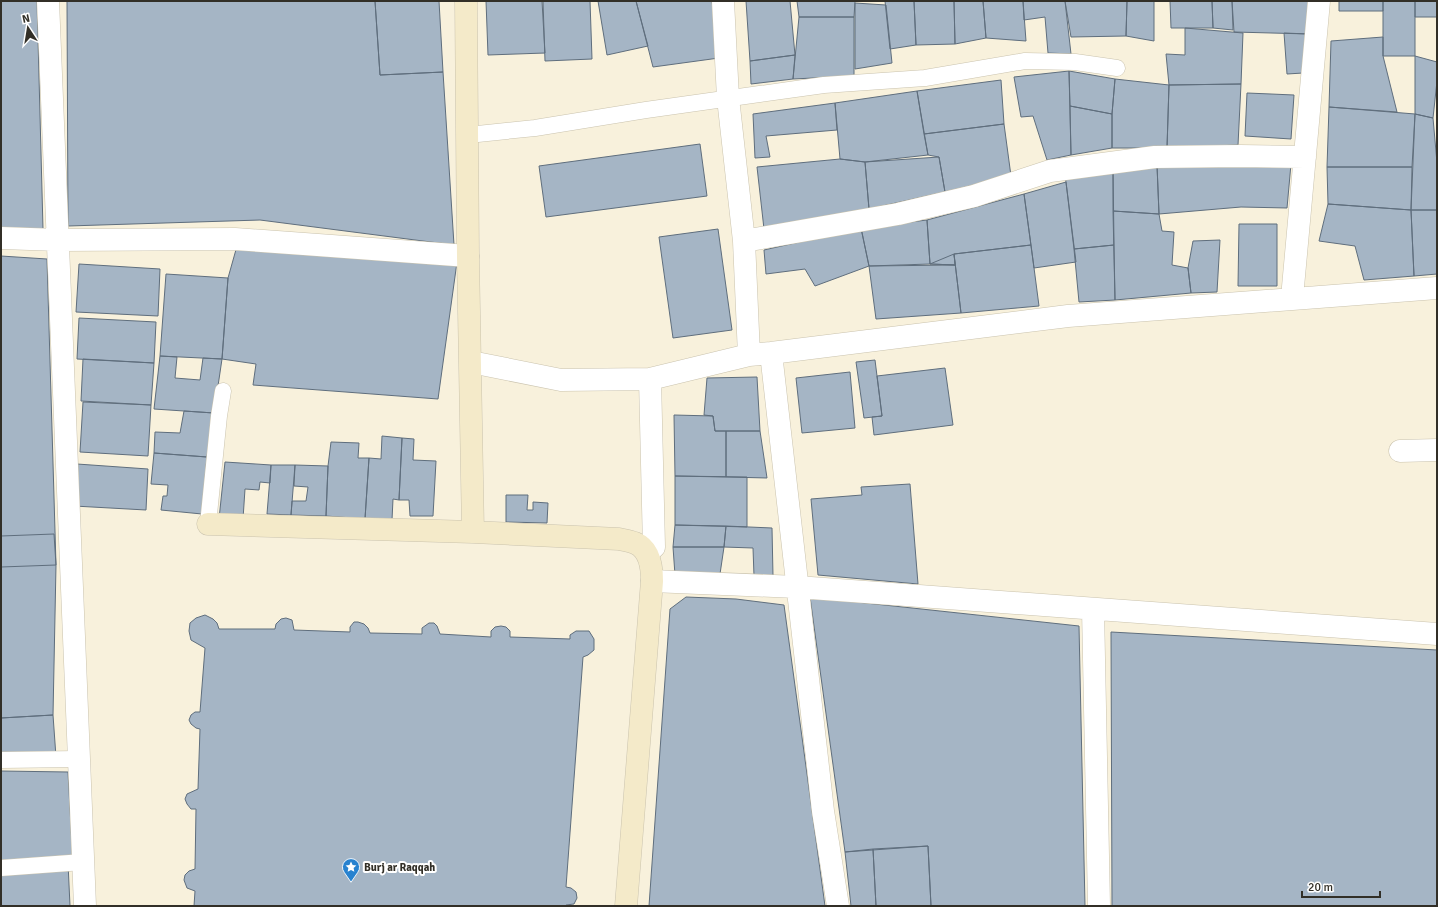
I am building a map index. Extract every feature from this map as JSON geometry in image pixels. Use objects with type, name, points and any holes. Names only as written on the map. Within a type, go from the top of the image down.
[{"type":"street","points":[[48,1],[59,240],[85,906]]},
{"type":"street","points":[[466,1],[468,256],[473,532]]},
{"type":"street","points":[[723,1],[728,98],[744,241],[749,355]]},
{"type":"street","points":[[1292,298],[1318,1]]},
{"type":"street","points":[[744,241],[898,214],[974,196],[1050,171],[1154,158],[1240,156],[1305,157]]},
{"type":"street","points":[[1,238],[59,240],[235,239],[468,256]]},
{"type":"street","points":[[471,362],[561,380],[650,379],[749,355],[1068,316],[1437,288]]},
{"type":"street","points":[[771,353],[823,811],[838,906]]},
{"type":"street","points":[[647,553],[654,547],[650,379]]},
{"type":"street","points":[[1400,451],[1437,450]]},
{"type":"street","points":[[208,524],[473,532],[619,539],[636,543],[647,553],[652,568],[652,581],[626,906]]},
{"type":"street","points":[[652,581],[797,587],[1437,634]]},
{"type":"street","points":[[1093,609],[1099,906]]},
{"type":"lane","points":[[468,135],[535,128],[728,98],[824,86],[925,78],[1025,62],[1075,62],[1117,68]]},
{"type":"lane","points":[[208,524],[216,440],[223,391]]},
{"type":"lane","points":[[1,760],[79,759]]},
{"type":"lane","points":[[1,868],[83,862]]},
{"type":"building","points":[[1,1],[37,1],[43,229],[1,229]]},
{"type":"building","points":[[67,1],[375,1],[380,75],[443,72],[454,245],[260,220],[68,226]]},
{"type":"building","points":[[375,1],[439,1],[443,72],[380,75]]},
{"type":"building","points":[[486,1],[542,1],[545,53],[488,55]]},
{"type":"building","points":[[543,1],[590,1],[592,59],[545,61]]},
{"type":"building","points":[[598,1],[636,1],[648,46],[607,55]]},
{"type":"building","points":[[636,1],[712,1],[719,58],[653,67]]},
{"type":"building","points":[[746,1],[790,1],[795,55],[750,61]]},
{"type":"building","points":[[797,1],[855,1],[854,17],[799,17]]},
{"type":"building","points":[[885,1],[914,1],[916,45],[890,49]]},
{"type":"building","points":[[914,1],[954,1],[955,44],[916,45]]},
{"type":"building","points":[[954,1],[983,1],[986,38],[955,44]]},
{"type":"building","points":[[983,1],[1023,1],[1026,41],[986,38]]},
{"type":"building","points":[[1023,1],[1065,1],[1071,54],[1048,53],[1045,17],[1024,20]]},
{"type":"building","points":[[1065,1],[1127,1],[1126,36],[1071,37]]},
{"type":"building","points":[[1127,1],[1154,1],[1154,41],[1126,36]]},
{"type":"building","points":[[1170,1],[1212,1],[1213,28],[1171,28]]},
{"type":"building","points":[[1212,1],[1232,1],[1233,30],[1213,28]]},
{"type":"building","points":[[1232,1],[1312,1],[1309,34],[1234,32]]},
{"type":"building","points":[[1339,1],[1383,1],[1383,11],[1339,11]]},
{"type":"building","points":[[1383,1],[1415,1],[1415,56],[1383,56]]},
{"type":"building","points":[[1415,1],[1437,1],[1437,17],[1415,17]]},
{"type":"building","points":[[855,3],[886,5],[892,63],[855,69]]},
{"type":"building","points":[[799,17],[854,17],[854,76],[793,79]]},
{"type":"building","points":[[1185,28],[1243,33],[1241,84],[1169,85],[1166,54],[1185,55]]},
{"type":"building","points":[[1284,33],[1309,34],[1303,73],[1287,74]]},
{"type":"building","points":[[1383,37],[1383,56],[1397,112],[1329,107],[1331,41]]},
{"type":"building","points":[[795,55],[793,79],[751,84],[750,61]]},
{"type":"building","points":[[1415,56],[1437,62],[1437,81],[1433,118],[1415,114]]},
{"type":"building","points":[[1069,71],[1071,155],[1047,160],[1033,116],[1021,117],[1014,77]]},
{"type":"building","points":[[1069,71],[1115,79],[1112,114],[1070,106]]},
{"type":"building","points":[[1115,79],[1169,85],[1167,148],[1112,148],[1112,114]]},
{"type":"building","points":[[1001,80],[1004,124],[924,134],[917,91]]},
{"type":"building","points":[[1241,84],[1238,145],[1167,148],[1169,85]]},
{"type":"building","points":[[917,91],[928,155],[865,162],[840,159],[835,103]]},
{"type":"building","points":[[1247,93],[1294,95],[1291,139],[1245,136]]},
{"type":"building","points":[[835,103],[837,130],[766,136],[770,157],[755,158],[753,114]]},
{"type":"building","points":[[1070,106],[1112,114],[1112,148],[1071,155]]},
{"type":"building","points":[[1329,107],[1415,114],[1412,167],[1327,167]]},
{"type":"building","points":[[1415,114],[1433,118],[1437,163],[1437,210],[1411,210]]},
{"type":"building","points":[[1004,124],[1011,176],[945,192],[939,157],[928,155],[924,134]]},
{"type":"building","points":[[700,144],[707,196],[546,217],[539,166]]},
{"type":"building","points":[[939,157],[945,192],[869,209],[865,162]]},
{"type":"building","points":[[840,159],[865,162],[869,209],[764,229],[757,167]]},
{"type":"building","points":[[1291,164],[1287,208],[1241,207],[1159,214],[1157,165]]},
{"type":"building","points":[[1157,165],[1159,214],[1113,211],[1113,168]]},
{"type":"building","points":[[1327,167],[1412,167],[1411,210],[1328,204]]},
{"type":"building","points":[[1113,168],[1114,245],[1074,249],[1065,174]]},
{"type":"building","points":[[1066,182],[1076,262],[1034,268],[1024,194]]},
{"type":"building","points":[[1024,194],[1031,245],[954,254],[955,265],[930,264],[927,220]]},
{"type":"building","points":[[1328,204],[1411,210],[1414,276],[1364,280],[1355,246],[1319,241]]},
{"type":"building","points":[[1411,210],[1437,210],[1437,274],[1414,276]]},
{"type":"building","points":[[1113,211],[1159,214],[1162,231],[1174,232],[1172,265],[1188,268],[1191,293],[1115,300]]},
{"type":"building","points":[[927,220],[930,264],[869,266],[861,228]]},
{"type":"building","points":[[1239,224],[1277,224],[1277,286],[1238,286]]},
{"type":"building","points":[[861,228],[869,266],[815,286],[805,269],[766,274],[764,250]]},
{"type":"building","points":[[718,229],[732,330],[673,338],[659,237]]},
{"type":"building","points":[[1220,240],[1217,292],[1191,293],[1188,268],[1193,241]]},
{"type":"building","points":[[1031,245],[1039,306],[961,313],[954,254]]},
{"type":"building","points":[[1114,245],[1115,300],[1079,302],[1074,249]]},
{"type":"building","points":[[237,246],[457,262],[438,399],[253,385],[256,364],[222,359],[228,278]]},
{"type":"building","points":[[954,254],[961,313],[876,319],[869,266],[955,265],[930,264]]},
{"type":"building","points":[[1,256],[47,259],[56,565],[53,715],[1,718]]},
{"type":"building","points":[[79,264],[160,269],[158,316],[76,312]]},
{"type":"building","points":[[166,274],[228,278],[222,359],[160,356]]},
{"type":"building","points":[[79,318],[156,322],[154,363],[77,359]]},
{"type":"building","points":[[160,356],[177,357],[175,378],[200,380],[203,358],[222,359],[214,413],[154,409]]},
{"type":"building","points":[[83,359],[154,363],[151,405],[81,401]]},
{"type":"building","points":[[875,360],[882,416],[864,418],[856,362]]},
{"type":"building","points":[[945,368],[953,425],[874,435],[872,417],[882,416],[877,376]]},
{"type":"building","points":[[850,372],[855,428],[802,433],[796,378]]},
{"type":"building","points":[[757,377],[760,431],[715,431],[713,416],[704,415],[707,378]]},
{"type":"building","points":[[83,402],[151,405],[148,456],[80,452]]},
{"type":"building","points":[[184,411],[214,413],[207,457],[154,453],[155,432],[180,433]]},
{"type":"building","points":[[674,415],[713,416],[715,431],[726,431],[726,477],[675,476]]},
{"type":"building","points":[[726,431],[760,431],[767,478],[726,477]]},
{"type":"building","points":[[382,436],[402,438],[399,500],[393,499],[392,520],[365,519],[369,458],[381,459]]},
{"type":"building","points":[[402,438],[414,439],[413,460],[436,461],[433,516],[410,516],[409,500],[399,500]]},
{"type":"building","points":[[331,442],[359,443],[358,458],[369,458],[365,519],[326,516],[328,466]]},
{"type":"building","points":[[154,453],[207,457],[202,514],[161,510],[163,496],[167,496],[168,485],[151,484]]},
{"type":"building","points":[[225,462],[271,465],[270,483],[260,482],[259,490],[245,489],[243,519],[219,519]]},
{"type":"building","points":[[77,464],[148,469],[146,510],[74,506]]},
{"type":"building","points":[[271,465],[295,465],[291,515],[267,514]]},
{"type":"building","points":[[295,465],[328,466],[326,516],[291,515],[292,501],[306,501],[308,487],[294,486]]},
{"type":"building","points":[[675,476],[747,477],[747,527],[675,525]]},
{"type":"building","points":[[910,484],[918,584],[818,575],[811,499],[862,495],[861,487]]},
{"type":"building","points":[[506,495],[528,495],[527,510],[533,510],[533,502],[548,503],[547,523],[506,522]]},
{"type":"building","points":[[675,525],[726,526],[724,547],[673,547]]},
{"type":"building","points":[[726,526],[772,528],[773,576],[754,576],[753,548],[724,547]]},
{"type":"building","points":[[54,534],[56,565],[1,567],[1,536]]},
{"type":"building","points":[[673,547],[724,547],[720,574],[675,575]]},
{"type":"building","points":[[686,597],[736,599],[784,605],[825,906],[649,906],[670,609]]},
{"type":"building","points":[[810,597],[1079,626],[1085,906],[931,906],[928,846],[845,852]]},
{"type":"building","points":[[205,615],[217,623],[219,629],[275,629],[276,624],[281,619],[286,618],[292,620],[294,630],[350,632],[350,627],[354,622],[358,622],[364,624],[370,633],[422,634],[422,628],[429,623],[434,623],[437,626],[440,634],[491,637],[491,631],[495,627],[501,626],[506,627],[510,631],[510,637],[570,639],[570,635],[576,631],[589,631],[594,639],[594,650],[583,657],[566,887],[571,888],[576,892],[577,898],[574,904],[565,906],[194,906],[195,891],[187,888],[184,880],[185,875],[189,871],[195,869],[196,809],[191,809],[185,799],[187,794],[198,789],[200,729],[191,724],[189,720],[191,715],[195,712],[200,712],[205,648],[191,640],[189,631],[190,623],[196,618]]},
{"type":"building","points":[[1111,632],[1437,650],[1437,906],[1112,906]]},
{"type":"building","points":[[53,715],[56,757],[1,760],[1,718]]},
{"type":"building","points":[[1,771],[68,772],[73,863],[1,868]]},
{"type":"building","points":[[928,846],[931,906],[876,906],[873,849]]},
{"type":"building","points":[[873,849],[876,906],[851,906],[845,852]]},
{"type":"building","points":[[68,863],[70,906],[1,906],[1,871]]},
{"type":"place","name":"Burj ar Raqqah","points":[[351,882]]}]
